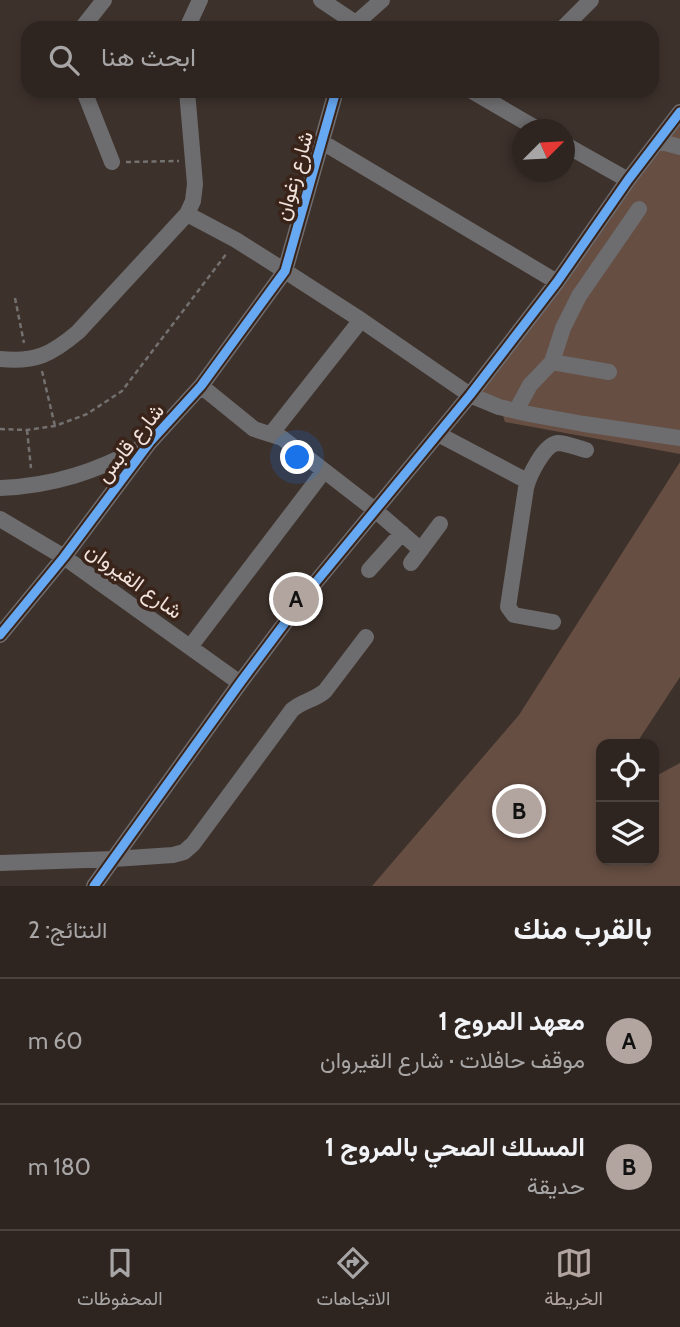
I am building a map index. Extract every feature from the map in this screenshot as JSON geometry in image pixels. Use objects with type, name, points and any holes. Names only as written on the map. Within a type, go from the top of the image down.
[{"type":"street","points":[[88,21],[104,0]]},
{"type":"street","points":[[189,21],[200,0]]},
{"type":"street","points":[[321,0],[350,21]]},
{"type":"street","points":[[362,21],[382,0]]},
{"type":"street","points":[[570,21],[591,0]]},
{"type":"street","points":[[87,98],[112,162]]},
{"type":"street","points":[[0,359],[34,359],[59,349],[187,214],[193,201],[195,184],[188,98]]},
{"type":"street","name":"شارع زغوان","points":[[285,271],[334,98]]},
{"type":"street","points":[[498,98],[525,119]]},
{"type":"street","points":[[94,886],[311,588],[470,395],[557,282],[628,180],[680,112]]},
{"type":"street","points":[[658,141],[680,147]]},
{"type":"street","points":[[321,142],[557,282]]},
{"type":"street","points":[[575,150],[628,180]]},
{"type":"street","points":[[516,411],[530,385],[552,362],[571,310],[639,209]]},
{"type":"street","points":[[187,214],[236,240],[285,271],[470,395],[516,411],[680,438]]},
{"type":"street","name":"شارع قابس","points":[[0,635],[64,557],[150,442],[201,386],[285,271]]},
{"type":"street","points":[[271,434],[361,320]]},
{"type":"street","points":[[552,362],[609,372]]},
{"type":"street","points":[[201,386],[254,429],[282,438],[375,510],[421,550]]},
{"type":"street","points":[[438,434],[527,481]]},
{"type":"street","points":[[0,488],[32,486],[74,477],[113,462],[150,442]]},
{"type":"street","points":[[553,622],[514,615],[508,607],[527,481],[550,446],[559,443],[586,450]]},
{"type":"street","points":[[190,647],[324,471]]},
{"type":"street","name":"شارع القيروان","points":[[0,519],[64,557],[240,683]]},
{"type":"street","points":[[411,564],[440,524]]},
{"type":"street","points":[[369,570],[402,533]]},
{"type":"street","points":[[0,863],[173,855],[189,848],[292,710],[321,695],[366,637]]},
{"type":"path","points":[[112,162],[193,161]]},
{"type":"path","points":[[0,429],[27,430],[55,426],[87,414],[122,391],[236,240]]},
{"type":"path","points":[[15,298],[55,426]]},
{"type":"path","points":[[27,430],[32,486]]},
{"type":"shaded area","points":[[680,109],[680,454],[505,422],[499,404],[476,394]]},
{"type":"shaded area","points":[[680,462],[680,677],[639,739],[596,739],[596,865],[659,865],[659,774],[680,763],[680,886],[372,886],[519,715]]},
{"type":"cycle path","points":[[0,635],[64,557],[150,442],[201,386],[285,271],[334,98]]},
{"type":"cycle path","points":[[94,886],[311,588],[470,395],[557,282],[628,180],[680,112]]},
{"type":"place","name":"معهد المروج 1","points":[[296,599]]},
{"type":"place","name":"المسلك الصحي بالمروج 1","points":[[519,811]]}]
